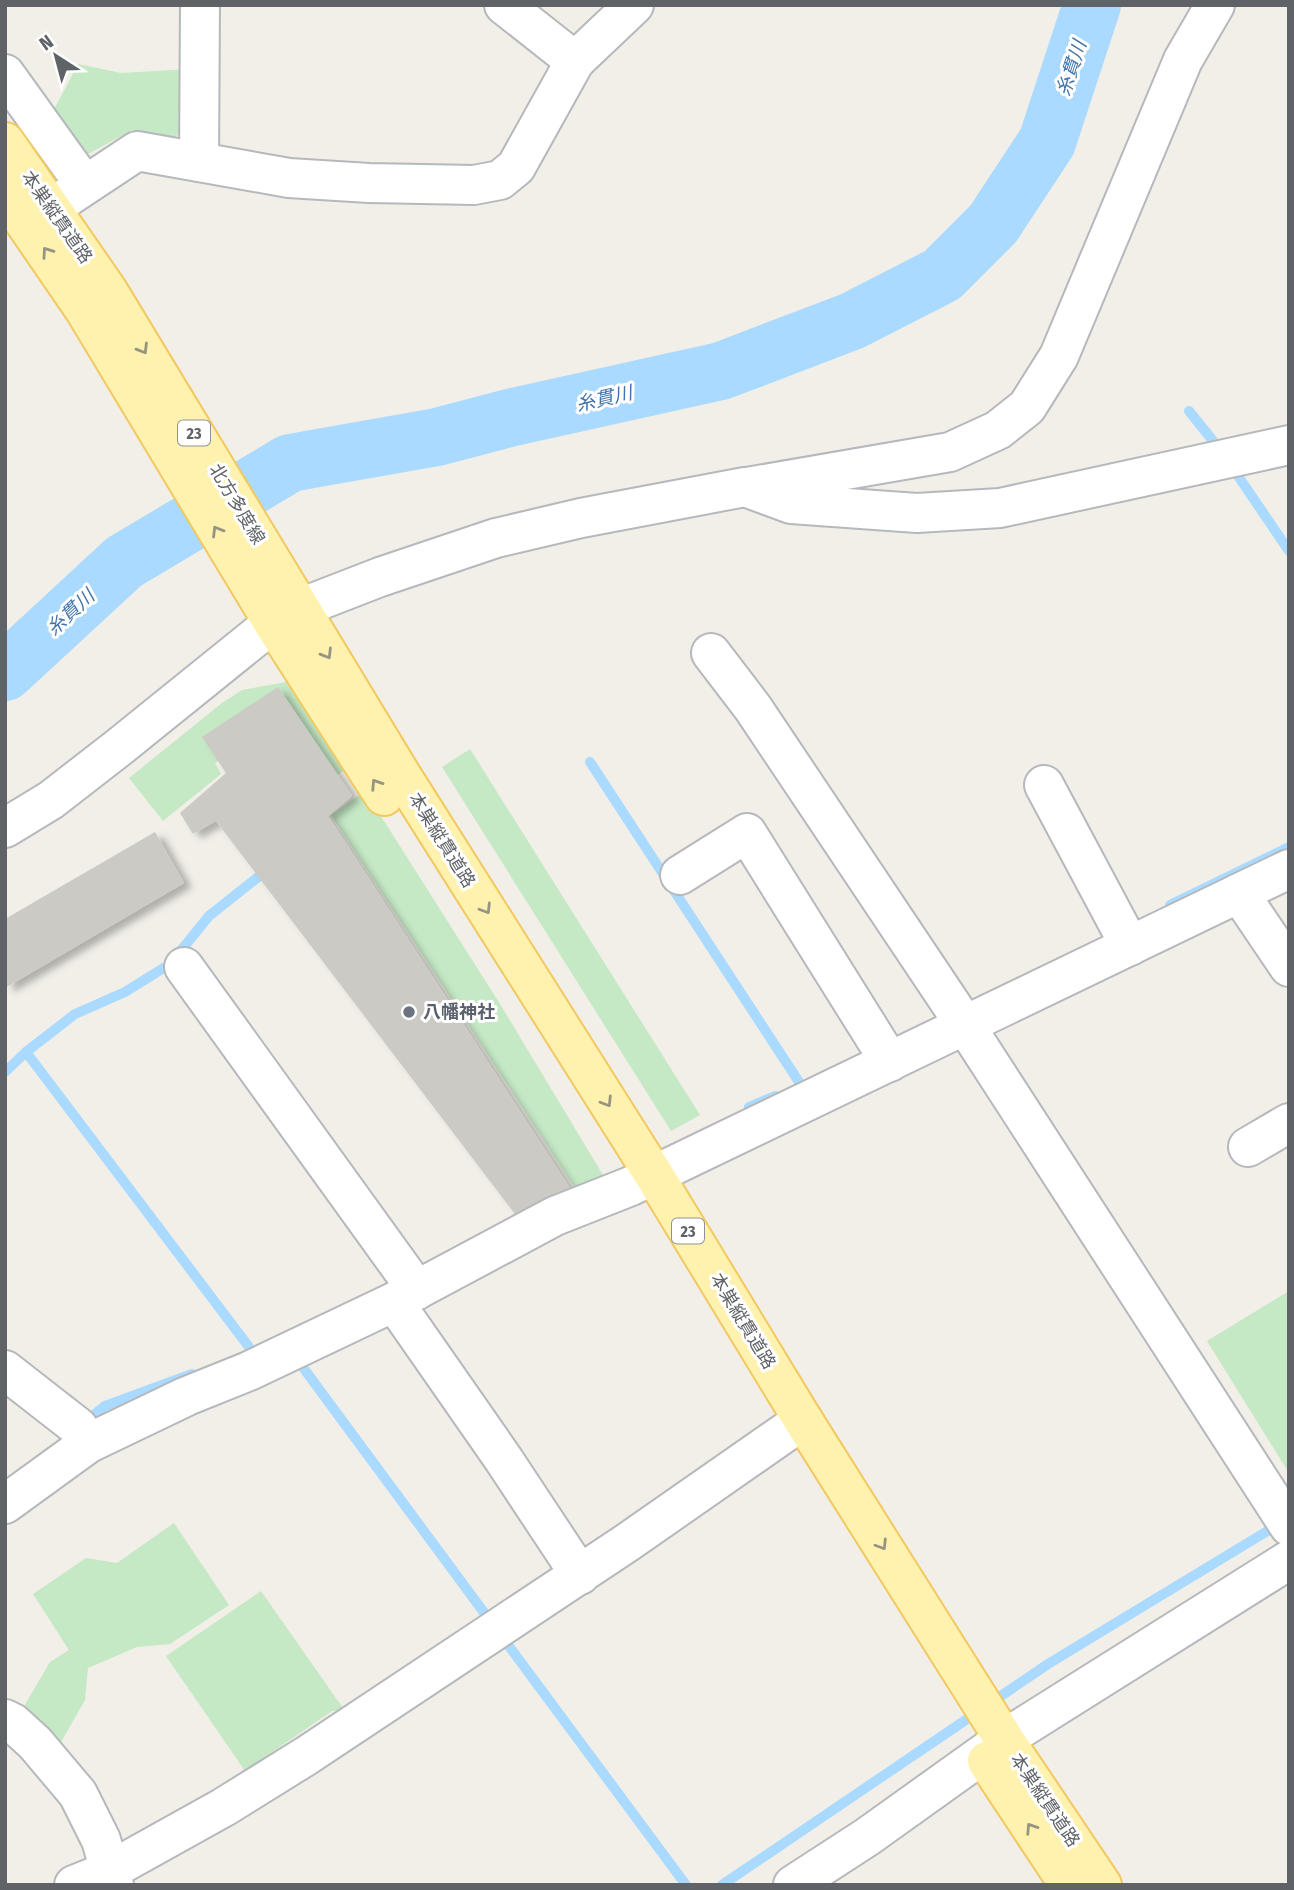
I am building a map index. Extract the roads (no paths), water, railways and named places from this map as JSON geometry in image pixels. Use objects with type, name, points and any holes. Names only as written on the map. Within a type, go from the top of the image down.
[{"type":"main road","name":"本巣縦貫道路","points":[[5,142],[51,208],[96,300]]},
{"type":"main road","name":"本巣縦貫道路","points":[[5,194],[96,300]]},
{"type":"main road","name":"北方多度線","points":[[96,300],[266,582]]},
{"type":"main road","name":"本巣縦貫道路","points":[[266,582],[286,616],[400,773],[642,1181],[993,1747],[1069,1885]]},
{"type":"main road","name":"本巣縦貫道路","points":[[993,1747],[1102,1885]]},
{"type":"street","points":[[199,162],[201,5]]},
{"type":"street","points":[[504,5],[575,61]]},
{"type":"street","points":[[51,208],[137,151],[289,177],[369,183],[474,184],[500,180],[516,167],[575,61],[634,5]]},
{"type":"street","points":[[5,828],[51,800],[286,616],[380,577],[496,538],[581,518],[950,452],[998,430],[1027,407],[1059,356],[1183,60],[1215,5]]},
{"type":"street","points":[[5,74],[84,184]]},
{"type":"street","points":[[745,487],[791,504],[916,513],[1000,508],[1289,445]]},
{"type":"street","points":[[711,653],[753,708],[965,1025],[1289,1526]]},
{"type":"street","points":[[1044,785],[1130,946]]},
{"type":"street","points":[[680,875],[747,833],[890,1062]]},
{"type":"street","points":[[5,1504],[89,1443],[406,1296],[555,1216],[642,1181],[1289,869]]},
{"type":"street","points":[[1239,893],[1289,967]]},
{"type":"street","points":[[184,967],[406,1296],[504,1460],[579,1575]]},
{"type":"street","points":[[1248,1147],[1289,1123]]},
{"type":"street","points":[[5,1370],[78,1427],[89,1443]]},
{"type":"street","points":[[99,1880],[306,1756],[579,1575],[794,1426]]},
{"type":"street","points":[[793,1885],[867,1837],[993,1747],[1289,1560]]},
{"type":"street","points":[[5,1719],[35,1743],[78,1794],[101,1840],[99,1880]]},
{"type":"waterway","name":"糸貫川","points":[[5,672],[124,562],[290,463],[437,437],[509,418],[721,371],[852,321],[942,275],[993,224],[1047,142],[1092,5]]},
{"type":"waterway","points":[[1189,411],[1222,452]]},
{"type":"waterway","points":[[1232,467],[1289,551]]},
{"type":"waterway","points":[[590,762],[801,1085]]},
{"type":"waterway","points":[[1170,905],[1289,847]]},
{"type":"waterway","points":[[5,1072],[75,1014],[125,992],[170,964],[209,916],[267,870]]},
{"type":"waterway","points":[[26,1052],[252,1351]]},
{"type":"waterway","points":[[749,1107],[775,1096]]},
{"type":"waterway","points":[[296,1358],[491,1622]]},
{"type":"waterway","points":[[85,1422],[105,1406],[192,1374]]},
{"type":"waterway","points":[[992,1702],[1048,1664],[1279,1524]]},
{"type":"waterway","points":[[500,1634],[686,1885]]},
{"type":"waterway","points":[[722,1885],[979,1711]]},
{"type":"place","name":"八幡神社","points":[[409,1012]]}]
